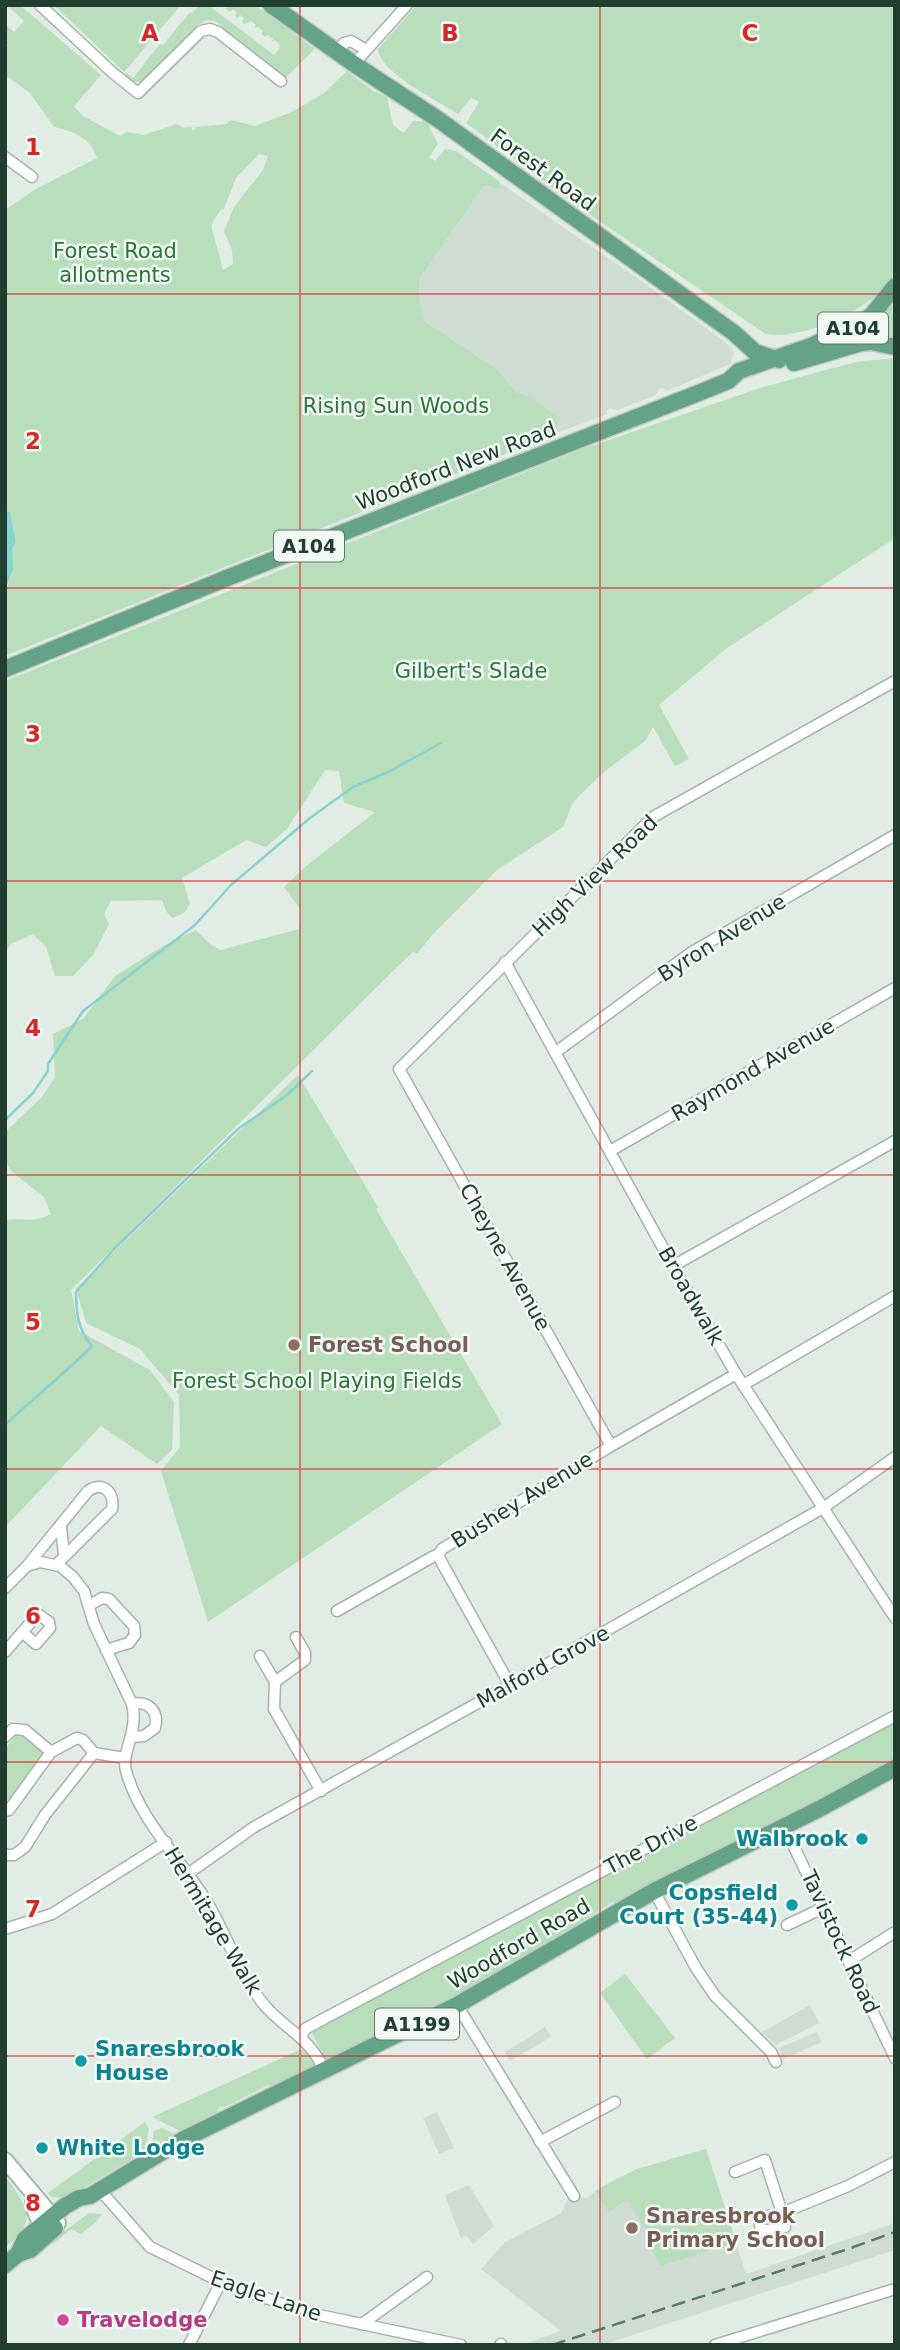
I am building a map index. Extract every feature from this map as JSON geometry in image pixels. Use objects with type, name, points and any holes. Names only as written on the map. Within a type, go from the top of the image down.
[{"type":"main road","name":"Forest Road","points":[[271,5],[439,120],[755,352],[775,359],[794,358]]},
{"type":"main road","name":"Woodford New Road","points":[[733,376],[744,381],[861,323],[872,315],[895,286]]},
{"type":"main road","points":[[739,338],[781,351],[794,358]]},
{"type":"main road","points":[[733,376],[745,349],[739,338]]},
{"type":"main road","name":"Woodford New Road","points":[[794,358],[861,343],[880,343],[895,347]]},
{"type":"main road","name":"Woodford New Road","points":[[5,669],[775,359]]},
{"type":"main road","name":"Woodford Road","points":[[95,2193],[182,2140],[457,2005],[654,1891],[895,1768]]},
{"type":"main road","name":"A1199","points":[[5,2265],[18,2254],[22,2242],[51,2225],[79,2198],[95,2193]]},
{"type":"street","points":[[40,5],[138,93],[201,31],[207,29],[218,32],[281,81]]},
{"type":"street","points":[[354,64],[407,5]]},
{"type":"street","points":[[336,51],[344,43],[351,41],[366,50]]},
{"type":"street","points":[[5,157],[32,177]]},
{"type":"street","name":"High View Road","points":[[399,1069],[653,817],[895,681]]},
{"type":"street","name":"Byron Avenue","points":[[556,1052],[692,952],[895,835]]},
{"type":"street","name":"Broadwalk","points":[[505,962],[673,1266],[736,1374],[895,1618]]},
{"type":"street","name":"Raymond Avenue","points":[[610,1152],[895,988]]},
{"type":"street","name":"Cheyne Avenue","points":[[399,1069],[611,1446]]},
{"type":"street","points":[[673,1266],[895,1141]]},
{"type":"street","points":[[743,1385],[895,1297]]},
{"type":"street","name":"Bushey Avenue","points":[[510,1685],[438,1555],[442,1549],[736,1374]]},
{"type":"street","name":"Malford Grove","points":[[189,1874],[254,1827],[823,1508],[895,1457]]},
{"type":"street","points":[[5,1588],[61,1527],[92,1487],[100,1486],[109,1490],[114,1500],[112,1509],[56,1565]]},
{"type":"street","points":[[61,1527],[64,1555]]},
{"type":"street","points":[[337,1611],[438,1555]]},
{"type":"street","points":[[5,1811],[9,1810],[51,1752],[77,1738],[83,1740],[94,1753],[125,1758],[136,1718],[94,1624],[84,1591],[73,1577],[56,1565],[40,1562],[27,1566]]},
{"type":"street","points":[[90,1605],[102,1598],[110,1599],[134,1626],[135,1636],[129,1643],[106,1650]]},
{"type":"street","points":[[5,1652],[22,1632]]},
{"type":"street","points":[[275,1682],[305,1660],[305,1653],[296,1637]]},
{"type":"street","points":[[260,1656],[275,1682],[274,1709],[321,1791]]},
{"type":"street","points":[[131,1737],[144,1736],[155,1728],[157,1721],[155,1712],[149,1706],[140,1702],[132,1704]]},
{"type":"street","name":"The Drive","points":[[301,2038],[305,2029],[895,1716]]},
{"type":"street","points":[[5,1737],[18,1728],[51,1752]]},
{"type":"street","points":[[5,1855],[14,1855],[25,1847],[45,1815],[94,1753]]},
{"type":"street","name":"Hermitage Walk","points":[[125,1758],[125,1770],[140,1806],[209,1905],[236,1961],[253,1988],[267,2008],[314,2051],[324,2070]]},
{"type":"street","name":"Tavistock Road","points":[[784,1826],[895,2058]]},
{"type":"street","points":[[5,1928],[52,1914],[166,1842]]},
{"type":"street","points":[[654,1891],[696,1968],[715,1996],[771,2052],[776,2062]]},
{"type":"street","points":[[787,1925],[824,1908]]},
{"type":"street","points":[[849,1961],[895,1933]]},
{"type":"street","points":[[457,2005],[574,2196]]},
{"type":"street","points":[[540,2142],[615,2102]]},
{"type":"street","points":[[5,2160],[33,2196],[32,2206],[51,2225]]},
{"type":"street","points":[[735,2172],[765,2160],[782,2213],[848,2186],[895,2162]]},
{"type":"street","name":"Eagle Lane","points":[[95,2193],[150,2247],[221,2282],[305,2312],[461,2345]]},
{"type":"street","points":[[362,2324],[427,2277]]},
{"type":"street","points":[[188,2345],[221,2282]]},
{"type":"street","points":[[715,2345],[895,2289]]},
{"type":"shaded area","points":[[467,160],[729,345],[734,352],[730,364],[667,391],[662,388],[656,395],[617,410],[610,408],[607,414],[557,433],[369,300]]},
{"type":"shaded area","points":[[810,2005],[819,2023],[776,2045],[762,2032]]},
{"type":"shaded area","points":[[545,2027],[551,2037],[510,2061],[505,2052]]},
{"type":"shaded area","points":[[817,2032],[822,2042],[783,2059],[779,2048]]},
{"type":"shaded area","points":[[437,2112],[454,2148],[439,2154],[423,2118]]},
{"type":"shaded area","name":"Snaresbrook Primary School","points":[[706,2149],[746,2274],[895,2223],[895,2250],[602,2345],[521,2345],[561,2331],[481,2269],[505,2242],[561,2213],[567,2201],[574,2196],[587,2198],[606,2184],[637,2169]]},
{"type":"shaded area","points":[[469,2185],[494,2226],[473,2244],[467,2236],[461,2238],[445,2195]]},
{"type":"green space","points":[[7,5],[20,5],[101,75],[74,106],[83,116],[120,136],[127,132],[144,135],[177,124],[183,128],[191,127],[193,131],[196,127],[226,124],[231,120],[255,126],[292,112],[324,93],[347,71],[373,91],[387,97],[393,125],[404,133],[413,121],[427,122],[438,144],[429,157],[435,161],[445,149],[456,151],[499,181],[500,189],[484,185],[419,279],[419,301],[424,321],[496,369],[516,392],[534,399],[557,416],[557,433],[5,656],[6,594],[12,549],[16,542],[10,513],[5,510],[5,210],[36,189],[97,158],[86,140],[54,127],[30,93],[5,75],[5,49],[8,45],[5,43],[5,25],[14,32],[24,21]],"holes":[[[259,154],[268,156],[263,170],[234,207],[224,231],[232,250],[233,264],[223,270],[212,223],[222,208],[223,211],[236,178]]]},
{"type":"green space","points":[[54,5],[181,5],[124,72]]},
{"type":"green space","points":[[199,5],[208,5],[274,55],[280,45],[275,40],[271,42],[273,39],[268,35],[265,37],[261,34],[263,31],[258,27],[254,28],[256,25],[251,21],[245,24],[242,22],[244,18],[240,15],[237,18],[233,9],[230,12],[226,9],[228,5],[255,5],[315,49],[286,77],[215,21],[208,20],[199,24],[140,82],[133,82],[125,75],[126,73],[133,78],[160,44],[163,45]]},
{"type":"green space","points":[[417,5],[895,5],[895,271],[879,298],[875,296],[852,312],[809,330],[779,335],[766,334],[577,206],[466,123],[479,102],[471,98],[458,114],[411,86],[389,68],[378,49]]},
{"type":"green space","points":[[892,305],[895,306],[895,340],[876,334],[851,336],[872,325]]},
{"type":"green space","name":"Gilbert's Slade","points":[[895,358],[895,538],[727,648],[659,705],[689,759],[675,766],[653,727],[646,740],[604,772],[579,796],[572,804],[563,827],[497,870],[433,934],[418,953],[413,952],[395,969],[71,1290],[79,1331],[150,1370],[174,1402],[172,1450],[157,1464],[101,1426],[5,1527],[5,1220],[34,1220],[51,1214],[44,1197],[11,1171],[5,1160],[5,1132],[42,1097],[55,1077],[53,1034],[83,1019],[115,976],[163,946],[196,930],[211,945],[221,950],[299,929],[301,910],[284,887],[375,812],[344,803],[339,771],[325,770],[287,829],[266,847],[246,840],[182,878],[190,904],[184,913],[172,918],[162,900],[111,901],[104,914],[109,924],[93,955],[73,976],[55,976],[46,947],[33,934],[11,944],[5,952],[5,681],[580,450],[763,387],[856,362]]},
{"type":"green space","name":"Forest School Playing Fields","points":[[298,1075],[378,1207],[376,1209],[502,1424],[208,1622],[161,1471],[180,1447],[179,1395],[140,1349],[86,1323],[76,1288]]},
{"type":"green space","points":[[895,1722],[895,1760],[616,1904],[613,1902],[579,1923],[580,1926],[485,1982],[429,2012],[326,2060],[312,2033],[315,2030]]},
{"type":"green space","points":[[17,1734],[24,1734],[41,1746],[44,1753],[11,1802],[5,1804],[5,1749]]},
{"type":"green space","points":[[625,1974],[675,2038],[647,2059],[600,1993]]},
{"type":"green space","points":[[304,2048],[315,2064],[312,2068],[270,2088],[268,2085],[227,2106],[219,2107],[217,2112],[180,2131],[152,2117]]},
{"type":"green space","points":[[145,2122],[149,2129],[144,2152],[75,2193],[63,2198],[52,2197],[48,2193]]},
{"type":"green space","points":[[162,2128],[175,2134],[151,2148],[154,2131]]},
{"type":"green space","points":[[706,2149],[736,2242],[661,2266],[644,2237],[648,2234],[628,2199],[609,2212],[595,2191],[637,2169]]},
{"type":"green space","points":[[5,2176],[24,2205],[26,2221],[16,2238],[5,2248]]},
{"type":"green space","points":[[89,2213],[102,2214],[81,2234],[71,2229],[54,2243],[52,2240]]},
{"type":"water","points":[[5,511],[10,512],[16,542],[12,549],[13,569],[5,601],[7,532]]},
{"type":"waterway","points":[[5,1120],[33,1093],[48,1071],[48,1064],[83,1011],[195,925],[231,885],[310,818],[353,787],[390,771],[441,743]]},
{"type":"waterway","points":[[5,1425],[92,1346],[79,1321],[76,1292],[114,1249],[238,1129],[287,1095],[312,1071]]},
{"type":"railway","points":[[552,2345],[895,2232]]},
{"type":"place","name":"Forest School","points":[[294,1345]]},
{"type":"place","name":"Walbrook","points":[[862,1839]]},
{"type":"place","name":"Copsfield Court (35-44)","points":[[792,1905]]},
{"type":"place","name":"Snaresbrook House","points":[[81,2061]]},
{"type":"place","name":"White Lodge","points":[[42,2148]]},
{"type":"place","name":"Snaresbrook Primary School","points":[[632,2228]]},
{"type":"place","name":"Travelodge","points":[[63,2320]]},
{"type":"park label","name":"Forest Road allotments","points":[[115,263]]},
{"type":"park label","name":"Rising Sun Woods","points":[[396,406]]}]
